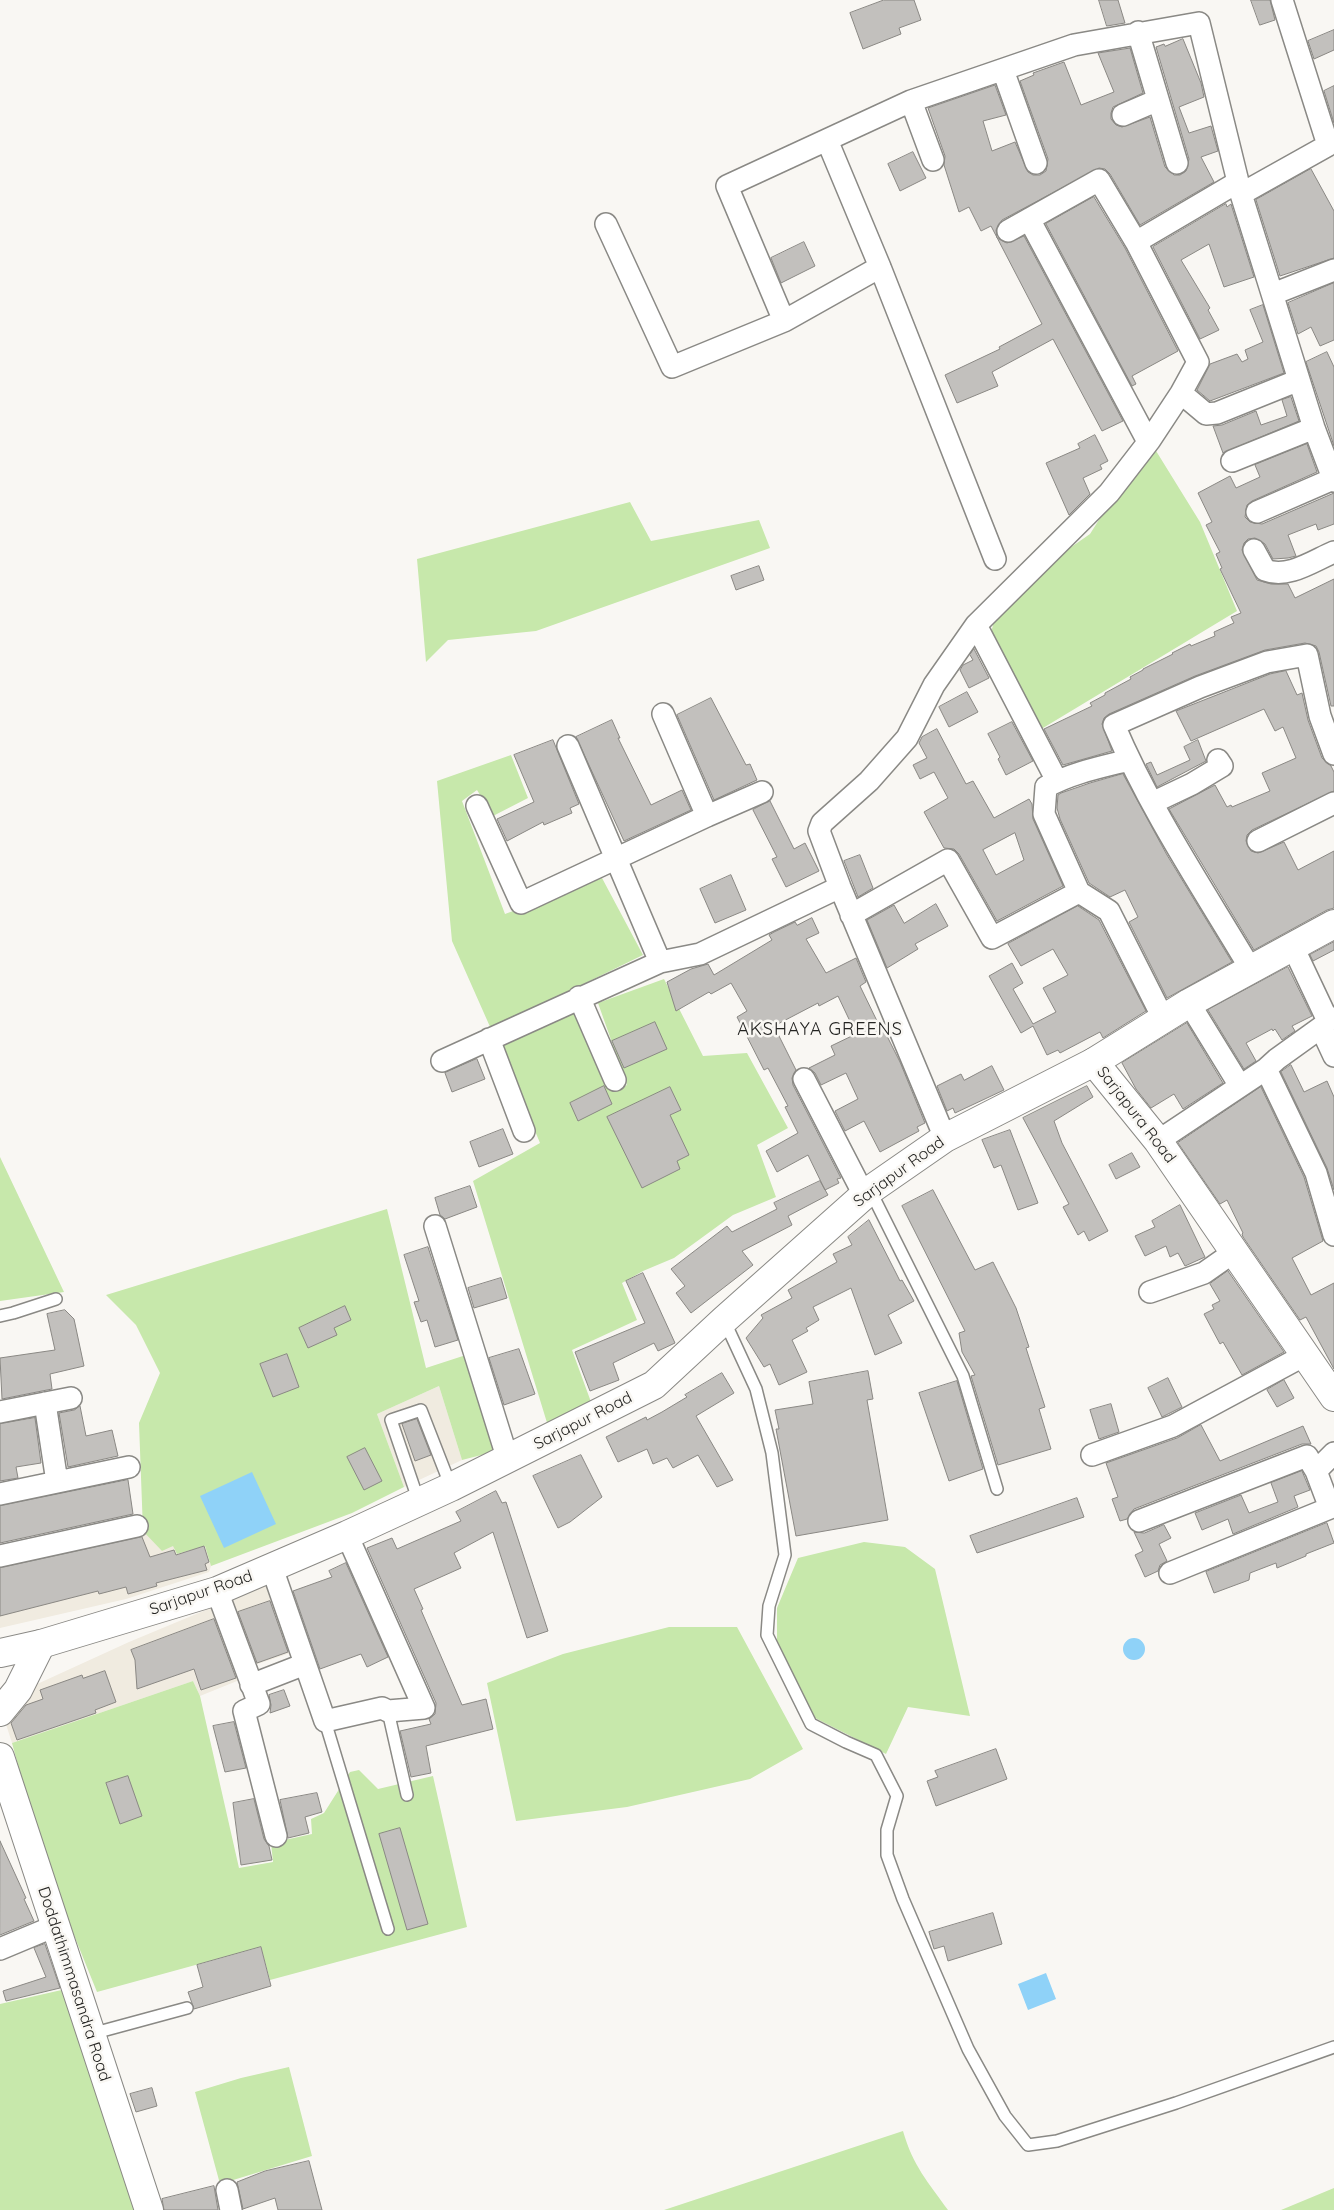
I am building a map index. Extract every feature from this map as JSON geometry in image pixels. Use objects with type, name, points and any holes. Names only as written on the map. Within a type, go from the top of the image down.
[{"type":"main road","name":"Sarjapura Road","points":[[1334,924],[1250,968],[1189,1003],[1094,1062],[1158,1141],[1334,1397]]},
{"type":"main road","name":"Sarjapur Road","points":[[0,1653],[41,1644],[217,1592],[347,1535],[508,1460],[654,1385],[867,1193],[945,1138],[1094,1062]]},
{"type":"main road","points":[[0,1712],[18,1690],[41,1644]]},
{"type":"main road","name":"Doddathimmasandra Road","points":[[0,1758],[149,2210]]},
{"type":"street","points":[[1136,242],[1239,188],[1331,144],[1282,0]]},
{"type":"street","points":[[784,321],[727,186],[911,101],[1074,45],[1138,32],[1199,23],[1239,188],[1314,428],[1334,480],[1257,512]]},
{"type":"street","points":[[1138,32],[1176,163]]},
{"type":"street","points":[[1003,70],[1036,163]]},
{"type":"street","points":[[1123,116],[1158,100]]},
{"type":"street","points":[[911,101],[933,160]]},
{"type":"street","points":[[827,140],[880,268],[995,559]]},
{"type":"street","points":[[945,1138],[851,915],[821,841],[819,831],[822,823],[869,782],[907,738],[934,685],[976,625],[1109,493],[1150,440],[1181,394],[1198,362],[1136,242],[1099,180],[1008,230]]},
{"type":"street","points":[[1029,219],[1145,436],[1150,440]]},
{"type":"street","points":[[606,224],[672,367],[784,321],[880,268]]},
{"type":"street","points":[[1273,294],[1334,270]]},
{"type":"street","points":[[1181,394],[1206,414],[1217,413],[1299,380]]},
{"type":"street","points":[[1232,461],[1314,428]]},
{"type":"street","points":[[1254,550],[1265,570],[1276,573],[1291,571],[1334,552]]},
{"type":"street","points":[[976,625],[1056,781]]},
{"type":"street","points":[[1250,968],[1152,803],[1129,760],[1114,725],[1200,686],[1267,662],[1307,655],[1327,714],[1334,754]]},
{"type":"street","points":[[663,714],[707,816]]},
{"type":"street","points":[[568,746],[660,962]]},
{"type":"street","points":[[1129,760],[1056,781],[1046,787],[1044,814],[1079,892],[1109,911],[1163,1018]]},
{"type":"street","points":[[1152,803],[1192,784],[1222,766],[1218,760]]},
{"type":"street","points":[[477,806],[521,903],[762,792]]},
{"type":"street","points":[[1258,841],[1334,803]]},
{"type":"street","points":[[851,915],[948,860],[992,938],[1079,892]]},
{"type":"street","points":[[442,1061],[579,997],[660,962],[700,954],[840,887]]},
{"type":"street","points":[[1293,947],[1328,1023],[1334,1056]]},
{"type":"street","points":[[579,997],[614,1080]]},
{"type":"street","points":[[1189,1003],[1240,1086]]},
{"type":"street","points":[[1158,1141],[1266,1069],[1328,1023]]},
{"type":"street","points":[[489,1039],[524,1131]]},
{"type":"street","points":[[1266,1069],[1316,1173],[1334,1236]]},
{"type":"street","points":[[804,1079],[867,1193]]},
{"type":"street","points":[[435,1226],[508,1460]]},
{"type":"street","points":[[1150,1292],[1204,1273],[1234,1252]]},
{"type":"street","points":[[1092,1455],[1173,1426],[1305,1355]]},
{"type":"street","points":[[0,1412],[71,1398]]},
{"type":"street","points":[[46,1403],[56,1482]]},
{"type":"street","points":[[1316,1471],[1334,1453]]},
{"type":"street","points":[[1139,1520],[1307,1456],[1316,1471],[1330,1508],[1170,1573]]},
{"type":"street","points":[[0,1494],[129,1467]]},
{"type":"street","points":[[0,1556],[137,1526]]},
{"type":"street","points":[[272,1568],[325,1721],[382,1708],[388,1711],[424,1708],[347,1535]]},
{"type":"street","points":[[217,1592],[259,1704],[244,1711],[276,1836]]},
{"type":"street","points":[[251,1685],[305,1664]]},
{"type":"street","points":[[0,1949],[55,1926]]},
{"type":"lane","points":[[867,1193],[962,1376],[997,1488]]},
{"type":"lane","points":[[0,1316],[56,1299]]},
{"type":"lane","points":[[724,1320],[756,1389],[772,1453],[785,1555],[769,1606],[767,1636],[811,1724],[876,1755],[897,1796],[887,1830],[888,1855],[903,1899],[968,2049],[1005,2116],[1028,2145],[1057,2141],[1176,2103],[1334,2047]]},
{"type":"lane","points":[[419,1502],[391,1420],[421,1410],[451,1487]]},
{"type":"lane","points":[[388,1711],[408,1795]]},
{"type":"lane","points":[[325,1721],[388,1929]]},
{"type":"lane","points":[[91,2034],[187,2008]]},
{"type":"shaded area","points":[[439,1386],[462,1460],[404,1487],[377,1414]]},
{"type":"shaded area","points":[[143,1531],[174,1546],[177,1554],[205,1546],[211,1566],[209,1572],[126,1599],[0,1628],[0,1559]]},
{"type":"shaded area","points":[[273,1582],[296,1651],[240,1670],[242,1679],[200,1696],[193,1681],[12,1743],[4,1718],[35,1685],[129,1642]]},
{"type":"green space","points":[[1153,446],[1200,522],[1237,611],[1038,731],[991,633],[994,621],[1051,561],[1090,534],[1107,507],[1146,464]]},
{"type":"green space","points":[[630,502],[651,541],[759,520],[770,548],[536,631],[448,640],[426,662],[417,559]]},
{"type":"green space","points":[[511,755],[528,798],[493,816],[477,790],[462,801],[505,914],[602,878],[643,955],[491,1029],[452,941],[437,781]]},
{"type":"green space","points":[[664,979],[703,1056],[747,1053],[788,1128],[757,1145],[776,1197],[733,1215],[674,1258],[643,1271],[622,1283],[637,1320],[572,1350],[591,1402],[548,1426],[473,1181],[540,1143],[499,1044],[574,1009],[614,1091],[627,1085],[598,1003]]},
{"type":"green space","points":[[0,1157],[64,1292],[0,1301]]},
{"type":"green space","points":[[387,1209],[426,1368],[466,1355],[497,1451],[462,1460],[439,1386],[377,1414],[404,1487],[352,1513],[211,1566],[205,1546],[177,1554],[173,1546],[162,1551],[143,1531],[139,1423],[160,1373],[136,1325],[106,1295]]},
{"type":"green space","points":[[864,1542],[905,1547],[935,1569],[970,1716],[908,1707],[886,1754],[815,1718],[777,1646],[777,1608],[798,1558]]},
{"type":"green space","points":[[669,1627],[737,1627],[803,1749],[750,1779],[627,1807],[516,1821],[487,1683],[563,1654]]},
{"type":"green space","points":[[193,1681],[200,1696],[239,1868],[273,1862],[271,1843],[312,1834],[311,1819],[324,1813],[350,1772],[359,1770],[378,1789],[433,1776],[467,1927],[270,1980],[261,1947],[97,1992],[44,1861],[12,1743]]},
{"type":"green space","points":[[66,1989],[141,2210],[0,2210],[0,2004]]},
{"type":"green space","points":[[289,2067],[312,2156],[220,2184],[195,2092],[241,2078]]},
{"type":"green space","points":[[903,2131],[916,2164],[948,2210],[664,2210]]},
{"type":"green space","points":[[1334,2188],[1334,2210],[1281,2210]]},
{"type":"water","points":[[252,1472],[276,1524],[224,1548],[200,1496]]},
{"type":"water","points":[[1134,1638],[1142,1641],[1145,1649],[1142,1657],[1134,1660],[1126,1657],[1123,1649],[1126,1641]]},
{"type":"water","points":[[1046,1973],[1056,1999],[1028,2010],[1018,1984]]},
{"type":"building","points":[[884,0],[914,0],[921,20],[899,28],[901,34],[863,49],[850,13]]},
{"type":"building","points":[[1099,0],[1118,0],[1125,23],[1107,26]]},
{"type":"building","points":[[1251,0],[1270,0],[1275,20],[1260,25]]},
{"type":"building","points":[[1334,30],[1334,50],[1314,59],[1308,41]]},
{"type":"building","points":[[1183,39],[1201,83],[1204,97],[1179,107],[1189,133],[1211,126],[1218,151],[1201,157],[1214,182],[1140,225],[1110,174],[1105,169],[1099,168],[1002,220],[996,230],[997,237],[991,226],[981,231],[969,207],[959,212],[944,165],[945,156],[928,108],[995,85],[1006,115],[983,121],[992,151],[1015,142],[1028,172],[1033,175],[1040,175],[1046,171],[1048,159],[1020,81],[1034,75],[1033,73],[1064,62],[1081,105],[1114,92],[1098,53],[1130,48],[1143,93],[1113,107],[1111,119],[1116,125],[1122,127],[1150,117],[1165,167],[1174,175],[1180,175],[1186,171],[1189,159],[1156,47],[1164,44],[1165,46]]},
{"type":"building","points":[[1334,86],[1334,123],[1324,91]]},
{"type":"building","points":[[913,152],[926,178],[900,191],[888,164]]},
{"type":"building","points":[[1311,169],[1334,211],[1334,258],[1280,276],[1256,200]]},
{"type":"building","points":[[1094,197],[1125,248],[1178,351],[1132,376],[1136,384],[1132,386],[1046,224]]},
{"type":"building","points":[[1226,204],[1227,207],[1231,204],[1254,277],[1224,287],[1209,244],[1181,260],[1210,308],[1208,310],[1219,330],[1200,339],[1153,247]]},
{"type":"building","points":[[1024,236],[1123,421],[1102,431],[1053,339],[992,372],[998,386],[957,403],[945,375],[1000,349],[999,347],[1042,324],[997,238],[1007,243]]},
{"type":"building","points":[[804,242],[815,266],[781,283],[771,258]]},
{"type":"building","points":[[1334,283],[1334,340],[1320,346],[1311,327],[1298,334],[1288,303]]},
{"type":"building","points":[[1263,305],[1284,373],[1210,401],[1197,390],[1210,364],[1237,354],[1242,362],[1248,359],[1245,350],[1263,342],[1250,310]]},
{"type":"building","points":[[1327,352],[1334,367],[1334,446],[1306,362]]},
{"type":"building","points":[[1291,397],[1299,421],[1223,453],[1213,426],[1222,425],[1256,411],[1261,425],[1287,416],[1282,400]]},
{"type":"building","points":[[1095,435],[1108,461],[1100,465],[1102,469],[1083,478],[1090,494],[1069,515],[1046,463],[1080,448],[1078,444]]},
{"type":"building","points":[[1307,444],[1317,472],[1252,501],[1247,505],[1245,517],[1250,522],[1262,524],[1334,493],[1334,524],[1318,530],[1316,524],[1288,535],[1296,556],[1273,559],[1265,544],[1255,538],[1248,539],[1244,543],[1242,550],[1257,580],[1271,584],[1288,584],[1295,598],[1334,579],[1334,706],[1331,706],[1316,646],[1305,643],[1265,650],[1195,676],[1109,714],[1104,718],[1102,724],[1112,751],[1063,765],[1044,729],[1092,706],[1090,703],[1105,695],[1105,693],[1172,653],[1190,644],[1191,646],[1215,636],[1214,632],[1234,623],[1231,617],[1241,613],[1220,569],[1222,568],[1216,554],[1220,552],[1206,525],[1212,522],[1198,493],[1230,476],[1236,488],[1260,477],[1255,465]]},
{"type":"building","points":[[759,566],[764,580],[736,590],[731,576]]},
{"type":"building","points":[[974,649],[989,678],[969,688],[960,670],[963,665],[973,660],[970,655]]},
{"type":"building","points":[[1286,671],[1297,695],[1302,693],[1308,720],[1322,758],[1331,766],[1334,772],[1334,791],[1252,830],[1247,835],[1246,841],[1251,851],[1258,853],[1284,842],[1298,870],[1334,851],[1334,908],[1254,950],[1169,809],[1215,785],[1227,807],[1231,805],[1232,807],[1270,791],[1262,773],[1296,758],[1283,727],[1275,731],[1264,709],[1191,741],[1176,711],[1270,674]]},
{"type":"building","points":[[967,692],[978,712],[949,727],[939,707]]},
{"type":"building","points":[[711,698],[746,765],[750,764],[757,780],[714,800],[677,715]]},
{"type":"building","points":[[612,720],[620,738],[618,738],[651,805],[682,790],[691,810],[624,841],[576,737]]},
{"type":"building","points":[[1012,722],[1033,761],[1006,775],[998,759],[1000,757],[988,734]]},
{"type":"building","points":[[937,729],[966,784],[973,781],[994,818],[1029,799],[1032,804],[1033,819],[1063,886],[997,921],[959,854],[954,849],[944,848],[924,812],[948,798],[934,772],[920,779],[913,765],[927,758],[919,743],[922,737]],"holes":[[[1015,833],[1024,860],[996,875],[983,850]]]},
{"type":"building","points":[[553,740],[579,804],[570,808],[572,813],[544,825],[543,822],[507,841],[497,819],[534,802],[514,755]]},
{"type":"building","points":[[1198,740],[1206,761],[1157,787],[1146,764],[1151,762],[1157,775],[1190,760],[1184,747]]},
{"type":"building","points":[[1123,774],[1167,855],[1232,962],[1167,998],[1129,922],[1138,917],[1125,890],[1110,897],[1089,883],[1060,819],[1057,808],[1058,795],[1061,793]]},
{"type":"building","points":[[770,801],[794,849],[805,843],[819,871],[786,887],[772,859],[777,857],[753,810]]},
{"type":"building","points":[[860,855],[873,888],[858,897],[844,861]]},
{"type":"building","points":[[731,875],[746,910],[715,923],[700,889]]},
{"type":"building","points":[[936,904],[948,926],[915,944],[918,949],[887,968],[867,920],[894,905],[904,923]]},
{"type":"building","points":[[1078,906],[1099,920],[1146,1011],[1103,1038],[1100,1032],[1060,1053],[1058,1050],[1047,1055],[1033,1026],[1021,1033],[989,976],[1012,963],[1023,983],[1013,989],[1033,1024],[1056,1012],[1043,988],[1068,975],[1053,949],[1021,966],[1008,944]]},
{"type":"building","points":[[812,918],[819,933],[806,939],[826,973],[856,958],[866,982],[860,986],[900,1062],[925,1123],[917,1127],[919,1131],[880,1152],[864,1121],[845,1131],[835,1111],[858,1099],[846,1073],[821,1085],[815,1073],[809,1068],[835,1055],[831,1046],[856,1034],[838,996],[819,1006],[818,1003],[774,1026],[796,1070],[792,1078],[793,1085],[841,1178],[837,1179],[839,1183],[825,1190],[808,1155],[777,1172],[766,1151],[798,1133],[785,1107],[788,1106],[768,1068],[764,1070],[737,1017],[747,1011],[731,983],[711,994],[709,992],[676,1011],[667,982],[691,969],[708,964],[714,975],[772,940],[769,935],[774,932],[795,922],[797,925]]},
{"type":"building","points":[[1334,942],[1334,950],[1313,961],[1310,955]]},
{"type":"building","points":[[1288,967],[1312,1016],[1292,1026],[1295,1031],[1282,1040],[1275,1029],[1273,1031],[1272,1029],[1246,1043],[1256,1061],[1244,1069],[1208,1010]]},
{"type":"building","points":[[655,1022],[667,1049],[624,1068],[612,1041]]},
{"type":"building","points":[[1187,1023],[1223,1083],[1183,1109],[1174,1094],[1151,1108],[1136,1089],[1122,1063]]},
{"type":"building","points":[[477,1059],[485,1079],[452,1092],[445,1073]]},
{"type":"building","points":[[1291,1065],[1304,1092],[1327,1081],[1334,1097],[1334,1190],[1327,1168],[1281,1072]]},
{"type":"building","points":[[992,1066],[1004,1090],[955,1113],[953,1108],[947,1111],[937,1086],[961,1074],[964,1080]]},
{"type":"building","points":[[604,1086],[612,1104],[578,1121],[570,1103]]},
{"type":"building","points":[[1087,1086],[1093,1097],[1054,1121],[1062,1143],[1108,1231],[1089,1241],[1084,1231],[1078,1235],[1063,1207],[1069,1204],[1023,1118]]},
{"type":"building","points":[[670,1087],[681,1110],[670,1115],[689,1155],[677,1161],[680,1169],[642,1188],[607,1117]]},
{"type":"building","points":[[1261,1087],[1304,1177],[1323,1241],[1292,1258],[1311,1295],[1334,1283],[1334,1369],[1306,1317],[1300,1320],[1243,1237],[1243,1233],[1227,1200],[1220,1204],[1178,1143]]},
{"type":"building","points":[[503,1129],[513,1154],[479,1167],[470,1142]]},
{"type":"building","points":[[1010,1130],[1038,1203],[1018,1210],[1001,1165],[994,1168],[982,1140]]},
{"type":"building","points":[[1132,1153],[1140,1167],[1116,1179],[1109,1165]]},
{"type":"building","points":[[820,1181],[828,1195],[788,1216],[792,1225],[742,1251],[753,1265],[691,1313],[676,1293],[685,1286],[671,1269],[727,1226],[732,1232],[777,1209],[774,1203]]},
{"type":"building","points":[[470,1186],[477,1207],[445,1219],[440,1215],[435,1198]]},
{"type":"building","points":[[933,1190],[975,1270],[993,1262],[1016,1308],[1029,1347],[1026,1348],[1045,1407],[1039,1409],[1051,1449],[998,1465],[971,1376],[975,1375],[962,1352],[959,1333],[965,1331],[902,1206]]},
{"type":"building","points":[[1180,1205],[1205,1257],[1185,1266],[1178,1253],[1170,1257],[1166,1246],[1145,1256],[1135,1236],[1155,1227],[1152,1221]]},
{"type":"building","points":[[869,1220],[900,1281],[902,1280],[914,1301],[888,1315],[902,1343],[875,1355],[851,1288],[813,1307],[819,1320],[806,1328],[808,1331],[792,1340],[807,1372],[779,1385],[770,1364],[764,1367],[746,1338],[763,1318],[761,1315],[792,1298],[788,1290],[837,1262],[833,1254],[852,1245],[848,1237]]},
{"type":"building","points":[[428,1247],[458,1340],[435,1347],[427,1320],[421,1322],[414,1302],[419,1301],[404,1255]]},
{"type":"building","points":[[1228,1271],[1284,1352],[1242,1375],[1223,1342],[1220,1344],[1204,1314],[1214,1309],[1212,1305],[1220,1301],[1210,1284]]},
{"type":"building","points":[[643,1273],[675,1343],[658,1351],[654,1343],[613,1363],[619,1380],[590,1391],[575,1352],[645,1323],[626,1281]]},
{"type":"building","points":[[501,1278],[507,1298],[474,1308],[468,1288]]},
{"type":"building","points":[[345,1306],[351,1320],[334,1328],[337,1335],[308,1348],[299,1328]]},
{"type":"building","points":[[65,1310],[74,1319],[84,1366],[50,1374],[52,1389],[2,1399],[0,1358],[55,1350],[47,1314]]},
{"type":"building","points":[[519,1349],[535,1394],[504,1405],[489,1358]]},
{"type":"building","points":[[287,1354],[299,1387],[273,1397],[260,1364]]},
{"type":"building","points":[[868,1371],[873,1399],[867,1400],[888,1520],[796,1536],[776,1429],[779,1429],[775,1410],[813,1404],[809,1382]]},
{"type":"building","points":[[722,1373],[734,1393],[696,1416],[733,1480],[717,1487],[698,1455],[673,1468],[667,1458],[653,1464],[647,1449],[618,1462],[606,1437],[646,1417],[647,1420],[662,1412],[687,1397],[685,1395]]},
{"type":"building","points":[[1168,1378],[1182,1407],[1162,1417],[1148,1388]]},
{"type":"building","points":[[1284,1380],[1294,1398],[1277,1407],[1267,1390]]},
{"type":"building","points":[[957,1381],[983,1469],[949,1481],[919,1393]]},
{"type":"building","points":[[1111,1404],[1119,1432],[1099,1439],[1090,1410]]},
{"type":"building","points":[[80,1406],[86,1436],[112,1430],[118,1456],[68,1467],[59,1413],[74,1410]]},
{"type":"building","points":[[35,1418],[41,1463],[16,1467],[18,1478],[0,1481],[0,1424]]},
{"type":"building","points":[[417,1419],[431,1455],[415,1461],[402,1424]]},
{"type":"building","points":[[1201,1425],[1220,1461],[1303,1426],[1311,1444],[1302,1444],[1134,1509],[1127,1519],[1120,1521],[1112,1499],[1118,1497],[1106,1463],[1177,1438]]},
{"type":"building","points":[[365,1448],[382,1481],[364,1490],[347,1457]]},
{"type":"building","points":[[581,1455],[602,1497],[570,1522],[558,1528],[533,1476]]},
{"type":"building","points":[[1302,1471],[1310,1490],[1294,1496],[1298,1507],[1233,1534],[1228,1519],[1202,1530],[1195,1513],[1241,1495],[1249,1513],[1278,1502],[1271,1483]]},
{"type":"building","points":[[128,1480],[133,1514],[0,1543],[0,1506]]},
{"type":"building","points":[[496,1491],[502,1503],[506,1502],[548,1631],[527,1638],[493,1532],[454,1553],[461,1568],[414,1589],[423,1609],[421,1610],[462,1705],[486,1699],[493,1729],[426,1746],[431,1773],[411,1777],[400,1731],[431,1724],[429,1719],[435,1714],[436,1703],[367,1548],[392,1538],[397,1549],[461,1521],[456,1512]]},
{"type":"building","points":[[1077,1498],[1084,1517],[977,1553],[970,1536]]},
{"type":"building","points":[[1327,1523],[1334,1543],[1277,1568],[1276,1563],[1250,1573],[1249,1580],[1214,1593],[1206,1572]]},
{"type":"building","points":[[1164,1525],[1171,1538],[1159,1544],[1167,1561],[1160,1565],[1158,1571],[1145,1577],[1135,1555],[1143,1551],[1134,1532],[1144,1533]]},
{"type":"building","points":[[142,1537],[150,1557],[174,1550],[176,1555],[204,1546],[209,1562],[205,1564],[207,1570],[156,1583],[157,1586],[128,1594],[126,1587],[99,1594],[98,1591],[0,1616],[0,1568]]},
{"type":"building","points":[[346,1563],[388,1657],[367,1667],[361,1654],[320,1669],[293,1591],[332,1577],[329,1571]]},
{"type":"building","points":[[270,1601],[288,1652],[257,1663],[238,1612]]},
{"type":"building","points":[[214,1619],[236,1678],[201,1690],[194,1669],[137,1689],[135,1660],[131,1650]]},
{"type":"building","points":[[105,1671],[116,1702],[95,1710],[96,1713],[17,1740],[11,1723],[26,1705],[43,1699],[40,1690],[82,1675],[83,1678]]},
{"type":"building","points":[[284,1690],[290,1706],[270,1713],[269,1695]]},
{"type":"building","points":[[234,1722],[246,1768],[225,1772],[213,1726]]},
{"type":"building","points":[[996,1749],[1007,1779],[936,1806],[927,1781],[938,1777],[935,1771]]},
{"type":"building","points":[[128,1776],[142,1816],[120,1824],[106,1783]]},
{"type":"building","points":[[317,1793],[322,1812],[305,1817],[309,1833],[288,1838],[280,1800]]},
{"type":"building","points":[[254,1799],[264,1839],[269,1846],[272,1860],[241,1865],[233,1803]]},
{"type":"building","points":[[400,1828],[428,1924],[407,1930],[379,1834]]},
{"type":"building","points":[[0,1841],[26,1898],[24,1899],[34,1921],[0,1935]]},
{"type":"building","points":[[993,1913],[1002,1944],[948,1961],[944,1946],[934,1949],[929,1932]]},
{"type":"building","points":[[45,1944],[60,1988],[6,2001],[3,1991],[46,1977],[34,1948]]},
{"type":"building","points":[[261,1947],[271,1986],[194,2009],[188,1992],[203,1987],[197,1965]]},
{"type":"building","points":[[152,2088],[157,2106],[136,2112],[130,2094]]},
{"type":"building","points":[[309,2161],[322,2210],[278,2210],[275,2198],[243,2209],[237,2182],[265,2171]]},
{"type":"building","points":[[214,2186],[218,2210],[164,2210],[162,2199]]},
{"type":"district","name":"AKSHAYA GREENS","points":[[820,1030]]}]
